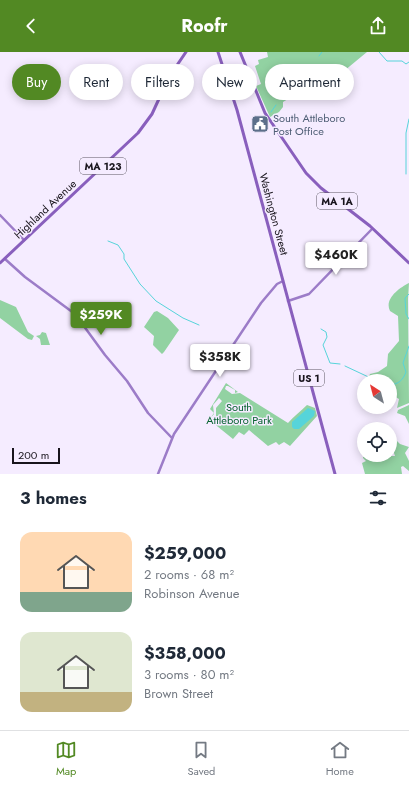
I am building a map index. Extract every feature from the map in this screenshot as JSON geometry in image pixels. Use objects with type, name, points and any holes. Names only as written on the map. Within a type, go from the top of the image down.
[{"type":"main road","name":"Highland Avenue","points":[[0,263],[140,131],[152,114],[169,77],[186,52]]},
{"type":"main road","name":"Washington Street","points":[[218,52],[237,110],[335,474]]},
{"type":"main road","name":"MA 1A","points":[[240,52],[262,108],[299,164],[321,188],[409,260]]},
{"type":"main road","name":"MA 1A","points":[[400,253],[409,263]]},
{"type":"street","points":[[0,215],[24,240]]},
{"type":"street","points":[[288,301],[309,294],[372,229]]},
{"type":"street","points":[[5,259],[22,275],[75,314],[105,355],[127,381],[148,413],[172,438]]},
{"type":"street","points":[[158,474],[172,438],[261,304],[277,284],[283,281]]},
{"type":"green space","points":[[267,52],[367,52],[352,64],[265,64],[265,100],[286,100],[283,102],[283,107],[279,112],[270,117],[257,88],[257,86],[261,84],[257,72],[257,65],[259,64],[258,60],[268,57]]},
{"type":"green space","points":[[409,283],[409,403],[397,408],[399,399],[397,398],[397,374],[370,374],[378,372],[387,366],[388,354],[399,341],[398,316],[390,311],[389,302],[394,294]]},
{"type":"green space","points":[[0,300],[16,307],[28,332],[34,336],[32,340],[28,339],[0,318]]},
{"type":"green space","points":[[157,311],[168,318],[179,330],[162,354],[153,345],[154,336],[144,327],[154,312]]},
{"type":"green space","points":[[42,332],[46,333],[50,345],[41,345],[40,339],[36,336],[40,335]]},
{"type":"green space","name":"South Attleboro Park","points":[[226,383],[238,392],[235,393],[235,390],[226,386],[225,389],[232,394],[240,393],[288,423],[307,405],[315,408],[317,416],[290,446],[284,442],[279,445],[276,442],[268,446],[249,430],[244,435],[239,432],[233,439],[212,422],[213,419],[220,426],[223,424],[216,417],[216,408],[222,401],[219,398],[213,405],[214,413],[210,409]]},
{"type":"green space","points":[[409,405],[409,424],[405,416],[397,413],[398,410]]},
{"type":"green space","points":[[397,441],[400,444],[409,447],[405,453],[409,461],[409,471],[403,466],[401,467],[402,474],[365,474],[362,463],[397,462]]},
{"type":"water","points":[[308,408],[315,411],[314,416],[299,429],[294,429],[292,427],[292,422]]},
{"type":"waterway","points":[[319,56],[322,52]]},
{"type":"waterway","points":[[379,52],[387,61],[402,61],[406,64],[409,62]]},
{"type":"waterway","points":[[271,112],[276,105]]},
{"type":"waterway","points":[[406,174],[406,133],[409,119]]},
{"type":"waterway","points":[[108,241],[118,245],[124,254],[124,259],[140,284],[156,301],[183,318],[199,325]]},
{"type":"waterway","points":[[409,294],[405,298],[406,314],[409,319]]},
{"type":"waterway","points":[[321,329],[326,332],[327,337],[323,345],[330,363],[340,364]]},
{"type":"waterway","points":[[397,383],[402,379],[406,372],[403,363],[409,346]]},
{"type":"waterway","points":[[345,366],[362,374]]},
{"type":"place","name":"South Attleboro Post Office","points":[[260,124]]}]
